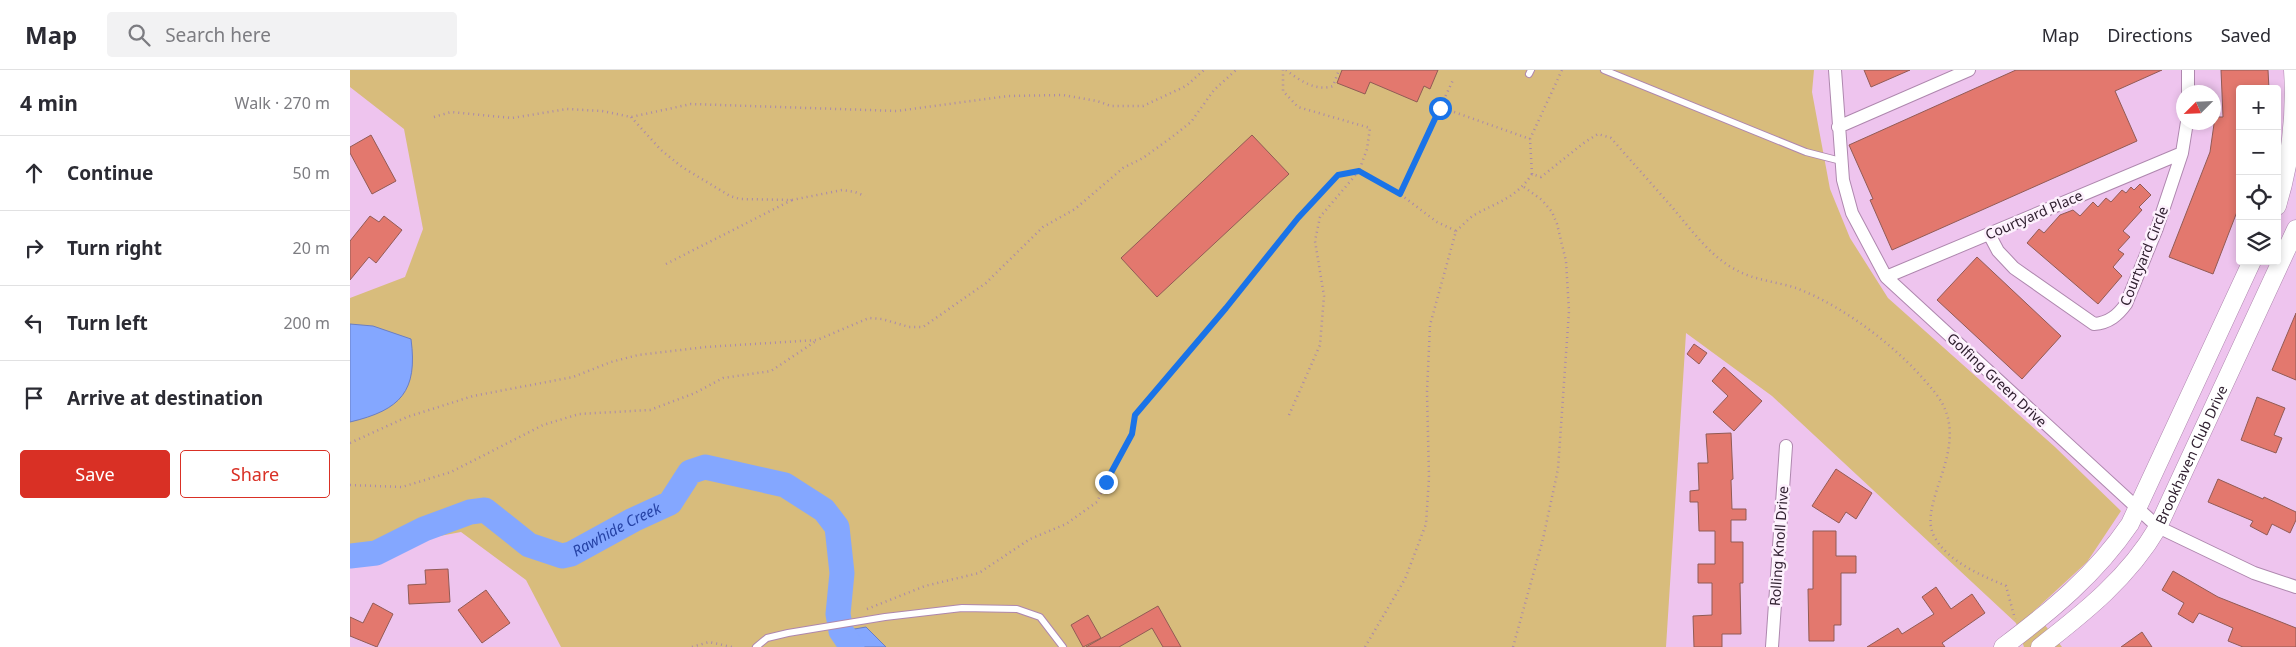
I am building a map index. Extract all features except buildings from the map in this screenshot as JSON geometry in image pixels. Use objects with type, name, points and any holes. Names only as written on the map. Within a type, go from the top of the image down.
[{"type":"main road","points":[[2281,197],[2292,172],[2295,115],[2293,70]]},
{"type":"main road","name":"Brookhaven Club Drive","points":[[2040,647],[2094,605],[2140,554],[2158,527],[2296,229]]},
{"type":"main road","name":"Brookhaven Club Drive","points":[[2002,647],[2079,586],[2116,545],[2130,524],[2250,265]]},
{"type":"main road","points":[[2239,289],[2263,298]]},
{"type":"street","name":"Golfing Green Drive","points":[[1835,70],[1843,180],[1852,214],[1886,277],[2158,527],[2254,573],[2296,587]]},
{"type":"street","points":[[1838,127],[1969,70]]},
{"type":"street","points":[[2188,70],[2188,85]]},
{"type":"street","name":"Courtyard Circle","points":[[1989,234],[1998,251],[2014,268],[2094,324],[2102,324],[2120,312],[2126,304],[2157,228],[2182,153],[2185,130]]},
{"type":"street","name":"Courtyard Place","points":[[1886,277],[2182,153]]},
{"type":"street","name":"Rolling Knoll Drive","points":[[1772,647],[1786,446]]},
{"type":"lane","points":[[1604,70],[1806,152],[1841,161]]},
{"type":"lane","points":[[756,647],[768,638],[828,626],[962,608],[1017,609],[1040,617],[1063,647]]},
{"type":"path","points":[[434,117],[451,112],[512,118],[567,109],[602,111],[631,117],[691,104],[898,111],[1008,96],[1063,95],[1097,101],[1112,106],[1143,106],[1186,86],[1204,70]]},
{"type":"path","points":[[350,484],[402,487],[450,472],[543,425],[579,414],[650,410],[695,393],[723,378],[771,371],[817,340],[869,318],[882,319],[909,327],[923,327],[934,322],[986,283],[1043,227],[1075,209],[1123,168],[1143,158],[1191,122],[1214,90],[1236,70]]},
{"type":"path","points":[[1289,415],[1320,345],[1324,296],[1315,241],[1320,217],[1359,171],[1368,149],[1370,128],[1298,107],[1283,91],[1285,70],[1312,86],[1324,89],[1333,86],[1339,70]]},
{"type":"path","points":[[1365,647],[1405,579],[1426,524],[1430,478],[1427,392],[1430,325],[1456,231],[1473,216],[1510,197],[1523,187],[1532,174],[1530,139],[1562,70]]},
{"type":"path","points":[[1400,194],[1453,80]]},
{"type":"path","points":[[1440,108],[1530,139]]},
{"type":"path","points":[[631,117],[661,150],[682,168],[730,196],[740,199],[792,200],[842,190],[865,196]]},
{"type":"path","points":[[1532,174],[1541,177],[1598,134],[1611,138],[1694,234],[1720,259],[1739,272],[1796,288],[1826,302],[1873,331],[1937,395],[1947,415],[1950,437],[1947,459],[1930,515],[1930,526],[1934,536],[1940,546],[1975,572],[2006,586],[2019,635]]},
{"type":"path","points":[[854,622],[860,613],[900,595],[925,586],[979,573],[1030,539],[1066,524],[1097,502],[1116,460],[1132,434],[1135,415],[1226,308],[1316,197],[1338,175],[1359,171],[1400,194],[1437,222],[1456,231]]},
{"type":"path","points":[[1513,647],[1543,539],[1558,468],[1569,312],[1566,261],[1552,212],[1542,200],[1523,187]]},
{"type":"path","points":[[666,264],[792,200]]},
{"type":"path","points":[[350,443],[408,417],[473,396],[573,378],[611,362],[638,355],[706,347],[817,340]]},
{"type":"path","points":[[692,647],[708,642],[732,647]]},
{"type":"shaded area","points":[[350,70],[1814,70],[1812,92],[1830,189],[1850,238],[1888,298],[2055,447],[2121,511],[2087,562],[2034,611],[2062,647],[2024,647],[2016,623],[1772,396],[1686,333],[1666,647],[561,647],[526,580],[461,532],[350,553],[350,298],[405,277],[423,229],[404,129],[350,87]]},
{"type":"water","points":[[350,324],[373,326],[411,339],[412,372],[402,396],[394,404],[368,417],[350,422]]},
{"type":"water","points":[[866,627],[886,647],[839,647],[835,641],[837,632]]},
{"type":"waterway","name":"Rawhide Creek","points":[[350,556],[376,553],[424,529],[470,512],[485,510],[529,545],[562,556],[571,554],[633,520],[670,503],[690,472],[705,467],[785,485],[824,510],[837,527],[842,573],[838,614],[841,631],[852,647]]},
{"type":"route","points":[[1106,482],[1116,460],[1132,434],[1135,415],[1172,369],[1226,308],[1316,197],[1338,175],[1359,171],[1400,194],[1440,108]]}]
